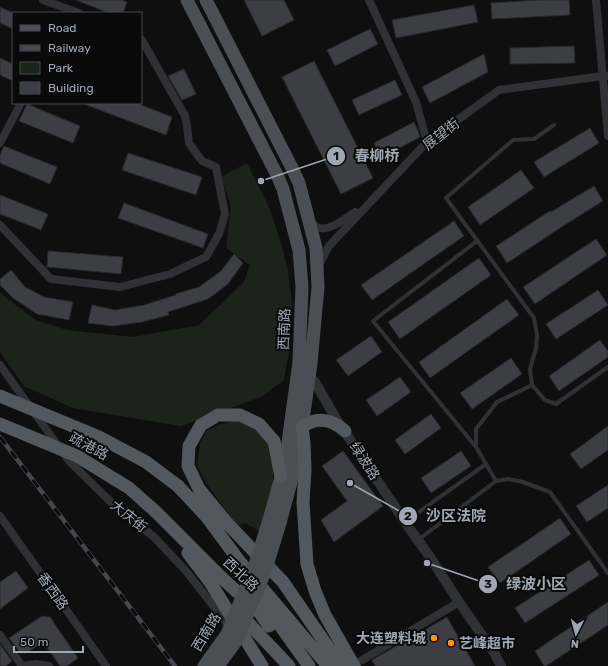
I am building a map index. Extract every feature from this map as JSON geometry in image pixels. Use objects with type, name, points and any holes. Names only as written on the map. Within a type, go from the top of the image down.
[{"type":"highway","points":[[0,396],[99,437],[146,462],[178,486],[206,516],[240,562],[328,666]]},
{"type":"highway","points":[[281,478],[274,441],[259,424],[240,415],[218,415],[201,425],[189,446],[188,466],[199,489],[227,523],[284,582],[341,666]]},
{"type":"highway","points":[[345,431],[339,425],[326,420],[313,421],[302,426],[305,470],[303,502],[308,564],[315,591],[325,615],[354,666]]},
{"type":"highway","name":"疏港路","points":[[0,424],[77,456],[129,488],[155,511]]},
{"type":"highway","name":"西北路","points":[[178,486],[242,569],[309,666]]},
{"type":"highway","points":[[155,511],[210,582],[289,666]]},
{"type":"highway","name":"西北路","points":[[155,511],[260,614],[298,666]]},
{"type":"highway","points":[[210,582],[261,666]]},
{"type":"main road","name":"西南路","points":[[187,0],[283,189],[300,250],[302,287],[299,362],[287,450],[265,572],[237,640],[218,666]]},
{"type":"main road","name":"西南路","points":[[204,666],[227,634],[291,482],[302,426],[309,376],[318,287],[316,248],[299,183],[206,0]]},
{"type":"street","points":[[43,0],[69,11]]},
{"type":"street","points":[[369,0],[416,102],[427,142]]},
{"type":"street","points":[[596,0],[605,76],[608,136]]},
{"type":"street","points":[[0,225],[51,279],[120,287],[170,274],[206,257],[219,234],[225,214],[216,167],[202,161],[189,143],[185,116],[142,40]]},
{"type":"street","name":"展望街","points":[[317,267],[329,246],[427,142],[499,90],[605,76]]},
{"type":"street","points":[[0,143],[20,104]]},
{"type":"street","points":[[308,219],[317,227],[325,228],[335,225],[374,197]]},
{"type":"street","name":"大庆街","points":[[0,365],[69,461],[117,508],[154,537],[186,571],[261,666]]},
{"type":"street","name":"绿波路","points":[[309,376],[315,382],[335,417],[495,654],[501,666]]},
{"type":"street","name":"香西路","points":[[0,516],[106,666]]},
{"type":"street","points":[[354,666],[459,602]]},
{"type":"street","points":[[0,635],[22,666],[36,664],[49,666]]},
{"type":"lane","points":[[554,125],[534,139],[513,140],[446,198],[534,318],[537,335],[536,348],[530,369],[532,385],[545,400],[556,404],[608,367]]},
{"type":"lane","points":[[477,241],[373,320],[476,447],[496,481]]},
{"type":"lane","points":[[476,447],[476,429],[497,402],[532,385]]},
{"type":"lane","points":[[405,522],[486,464]]},
{"type":"lane","points":[[418,540],[496,481],[508,479],[523,482],[550,492],[608,573]]},
{"type":"green space","points":[[247,163],[270,209],[288,271],[292,302],[289,351],[284,380],[261,397],[181,426],[73,408],[24,386],[0,352],[0,292],[36,320],[67,330],[133,337],[199,325],[244,282],[250,265],[226,248],[231,206],[221,177]]},
{"type":"green space","points":[[236,421],[252,426],[265,439],[273,453],[273,481],[261,532],[245,523],[237,526],[206,483],[197,466],[200,443],[206,431],[221,424]]},
{"type":"building","points":[[76,0],[122,0],[127,2],[123,12],[106,12]]},
{"type":"building","points":[[244,0],[284,0],[294,20],[262,36]]},
{"type":"building","points":[[569,0],[570,15],[492,19],[491,3]]},
{"type":"building","points":[[474,5],[478,22],[396,38],[392,20]]},
{"type":"building","points":[[0,7],[12,13],[12,29],[0,23]]},
{"type":"building","points":[[370,29],[378,44],[335,66],[327,50]]},
{"type":"building","points":[[574,46],[575,63],[510,64],[510,48]]},
{"type":"building","points":[[484,54],[488,72],[430,103],[422,87]]},
{"type":"building","points":[[0,58],[12,64],[12,81],[0,75]]},
{"type":"building","points":[[314,61],[373,178],[341,194],[282,77]]},
{"type":"building","points":[[184,69],[196,94],[182,100],[168,76]]},
{"type":"building","points":[[395,80],[402,95],[359,115],[352,100]]},
{"type":"building","points":[[27,104],[80,126],[73,143],[19,121]]},
{"type":"building","points":[[84,104],[139,104],[172,117],[166,135]]},
{"type":"building","points":[[414,122],[420,137],[381,158],[374,143]]},
{"type":"building","points":[[590,128],[599,143],[544,177],[534,162]]},
{"type":"building","points":[[4,146],[57,167],[50,184],[0,163],[0,155]]},
{"type":"building","points":[[128,153],[202,177],[196,195],[122,170]]},
{"type":"building","points":[[521,170],[534,188],[480,225],[468,207]]},
{"type":"building","points":[[594,186],[603,201],[507,263],[496,246],[550,211],[551,212]]},
{"type":"building","points":[[0,195],[48,214],[41,230],[0,214]]},
{"type":"building","points":[[124,203],[208,234],[203,248],[118,218]]},
{"type":"building","points":[[454,221],[464,236],[372,300],[361,285]]},
{"type":"building","points":[[596,239],[607,255],[535,304],[523,287]]},
{"type":"building","points":[[48,251],[123,257],[121,274],[47,267]]},
{"type":"building","points":[[234,254],[243,263],[228,284],[208,299],[168,312],[169,315],[142,322],[113,326],[88,323],[92,305],[115,310],[144,305],[199,287],[221,271]]},
{"type":"building","points":[[479,258],[491,275],[400,339],[388,322]]},
{"type":"building","points":[[11,270],[25,287],[44,297],[73,302],[69,320],[37,314],[13,298],[0,285],[0,279]]},
{"type":"building","points":[[598,290],[608,305],[556,339],[546,324]]},
{"type":"building","points":[[507,299],[519,315],[430,378],[419,362]]},
{"type":"building","points":[[371,336],[382,352],[348,376],[336,360]]},
{"type":"building","points":[[600,340],[608,351],[608,357],[559,391],[549,376]]},
{"type":"building","points":[[511,358],[522,374],[472,409],[460,393]]},
{"type":"building","points":[[400,377],[411,392],[377,416],[366,400]]},
{"type":"building","points":[[431,414],[441,428],[405,454],[395,440]]},
{"type":"building","points":[[608,426],[608,450],[581,469],[570,454]]},
{"type":"building","points":[[343,451],[383,506],[334,542],[321,520],[347,501],[322,466]]},
{"type":"building","points":[[461,451],[471,466],[431,493],[421,478]]},
{"type":"building","points":[[608,485],[608,508],[587,522],[576,506]]},
{"type":"building","points":[[560,518],[571,534],[500,583],[488,567]]},
{"type":"building","points":[[589,560],[599,575],[525,623],[515,608]]},
{"type":"building","points":[[16,571],[28,588],[0,609],[0,582]]},
{"type":"building","points":[[608,602],[608,625],[544,666],[535,651]]},
{"type":"building","points":[[42,616],[50,617],[78,658],[67,666],[60,666],[43,642],[25,654],[23,652],[21,654],[9,638]]},
{"type":"building","name":"大连塑料城","points":[[447,617],[475,666],[375,666],[372,660]]},
{"type":"building","points":[[0,644],[12,661],[6,666],[0,666]]},
{"type":"railway","points":[[0,437],[175,666]]},
{"type":"place","name":"春柳桥","points":[[261,181]]},
{"type":"place","name":"沙区法院","points":[[350,483]]},
{"type":"place","name":"绿波小区","points":[[427,563]]},
{"type":"place","name":"大连塑料城","points":[[434,638]]},
{"type":"place","name":"艺峰超市","points":[[451,643]]}]
